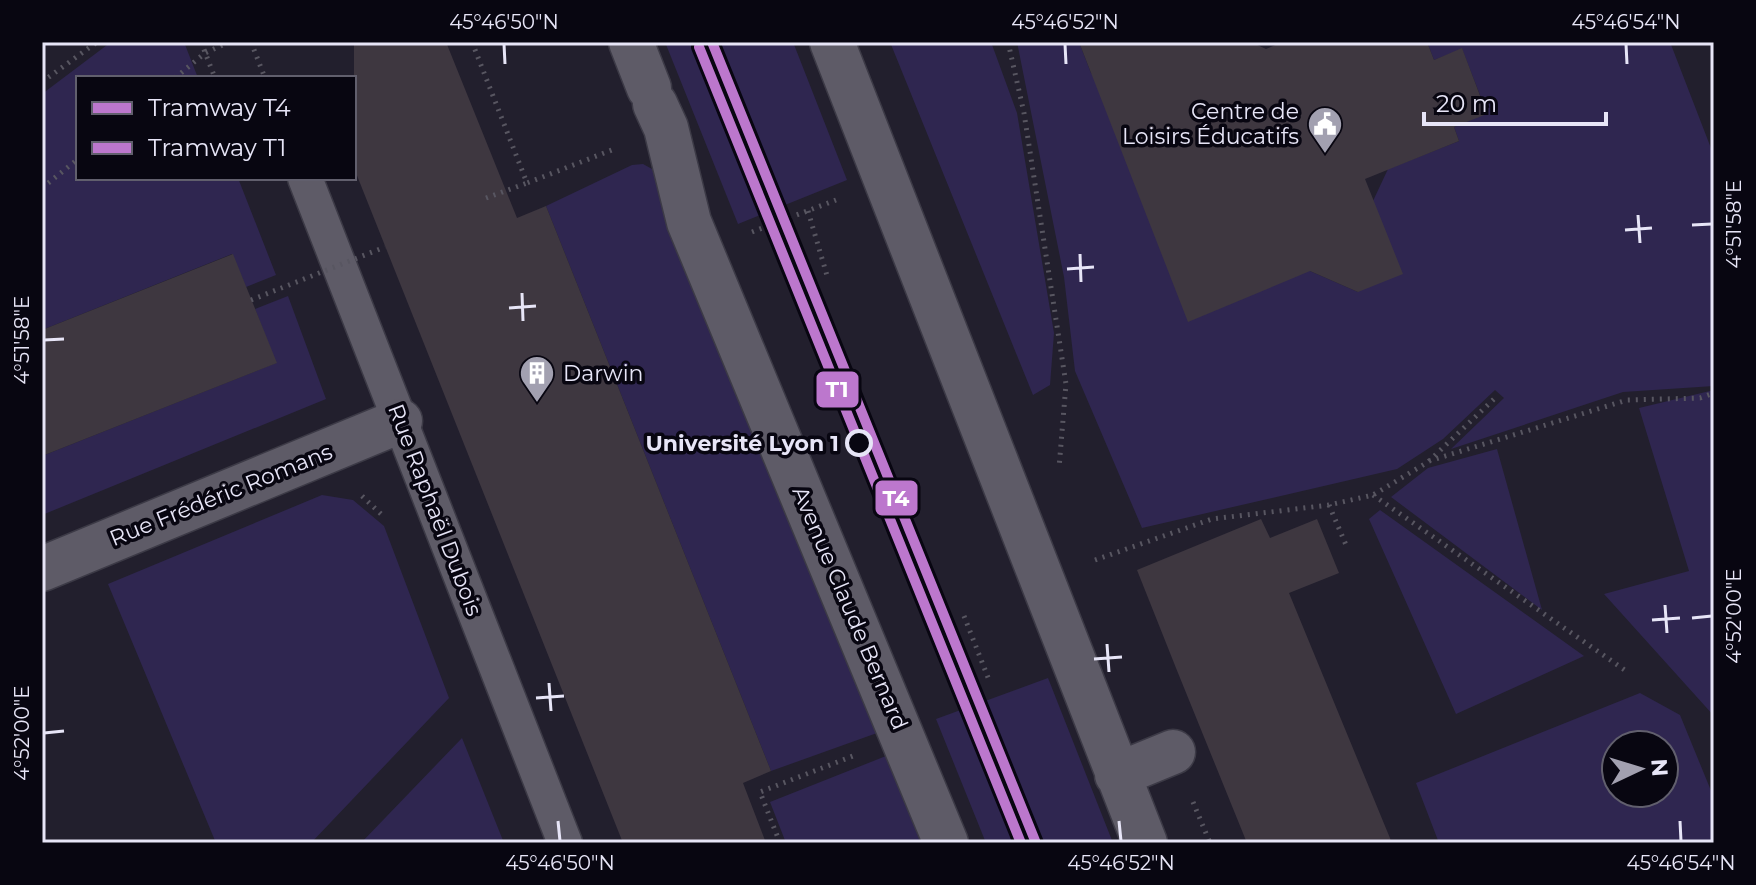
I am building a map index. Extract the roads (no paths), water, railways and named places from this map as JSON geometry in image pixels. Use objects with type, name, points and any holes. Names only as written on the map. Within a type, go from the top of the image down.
[{"type":"street","name":"Avenue Claude Bernard","points":[[631,42],[657,107],[689,222],[946,843]]},
{"type":"street","points":[[832,42],[1145,843]]},
{"type":"street","name":"Rue Frédéric Romans","points":[[42,569],[400,421]]},
{"type":"street","points":[[1117,775],[1173,752]]},
{"type":"lane","name":"Rue Raphaël Dubois","points":[[306,180],[565,843]]},
{"type":"tram line","name":"T4","points":[[712,42],[1036,843]]},
{"type":"tram line","name":"T1","points":[[699,47],[1021,843]]},
{"type":"tram line","points":[[992,733],[1021,843]]},
{"type":"place","name":"Centre de Loisirs Éducatifs","points":[[1325,155]]},
{"type":"place","name":"Darwin","points":[[537,404]]},
{"type":"place","name":"Université Lyon 1","points":[[859,443]]}]
